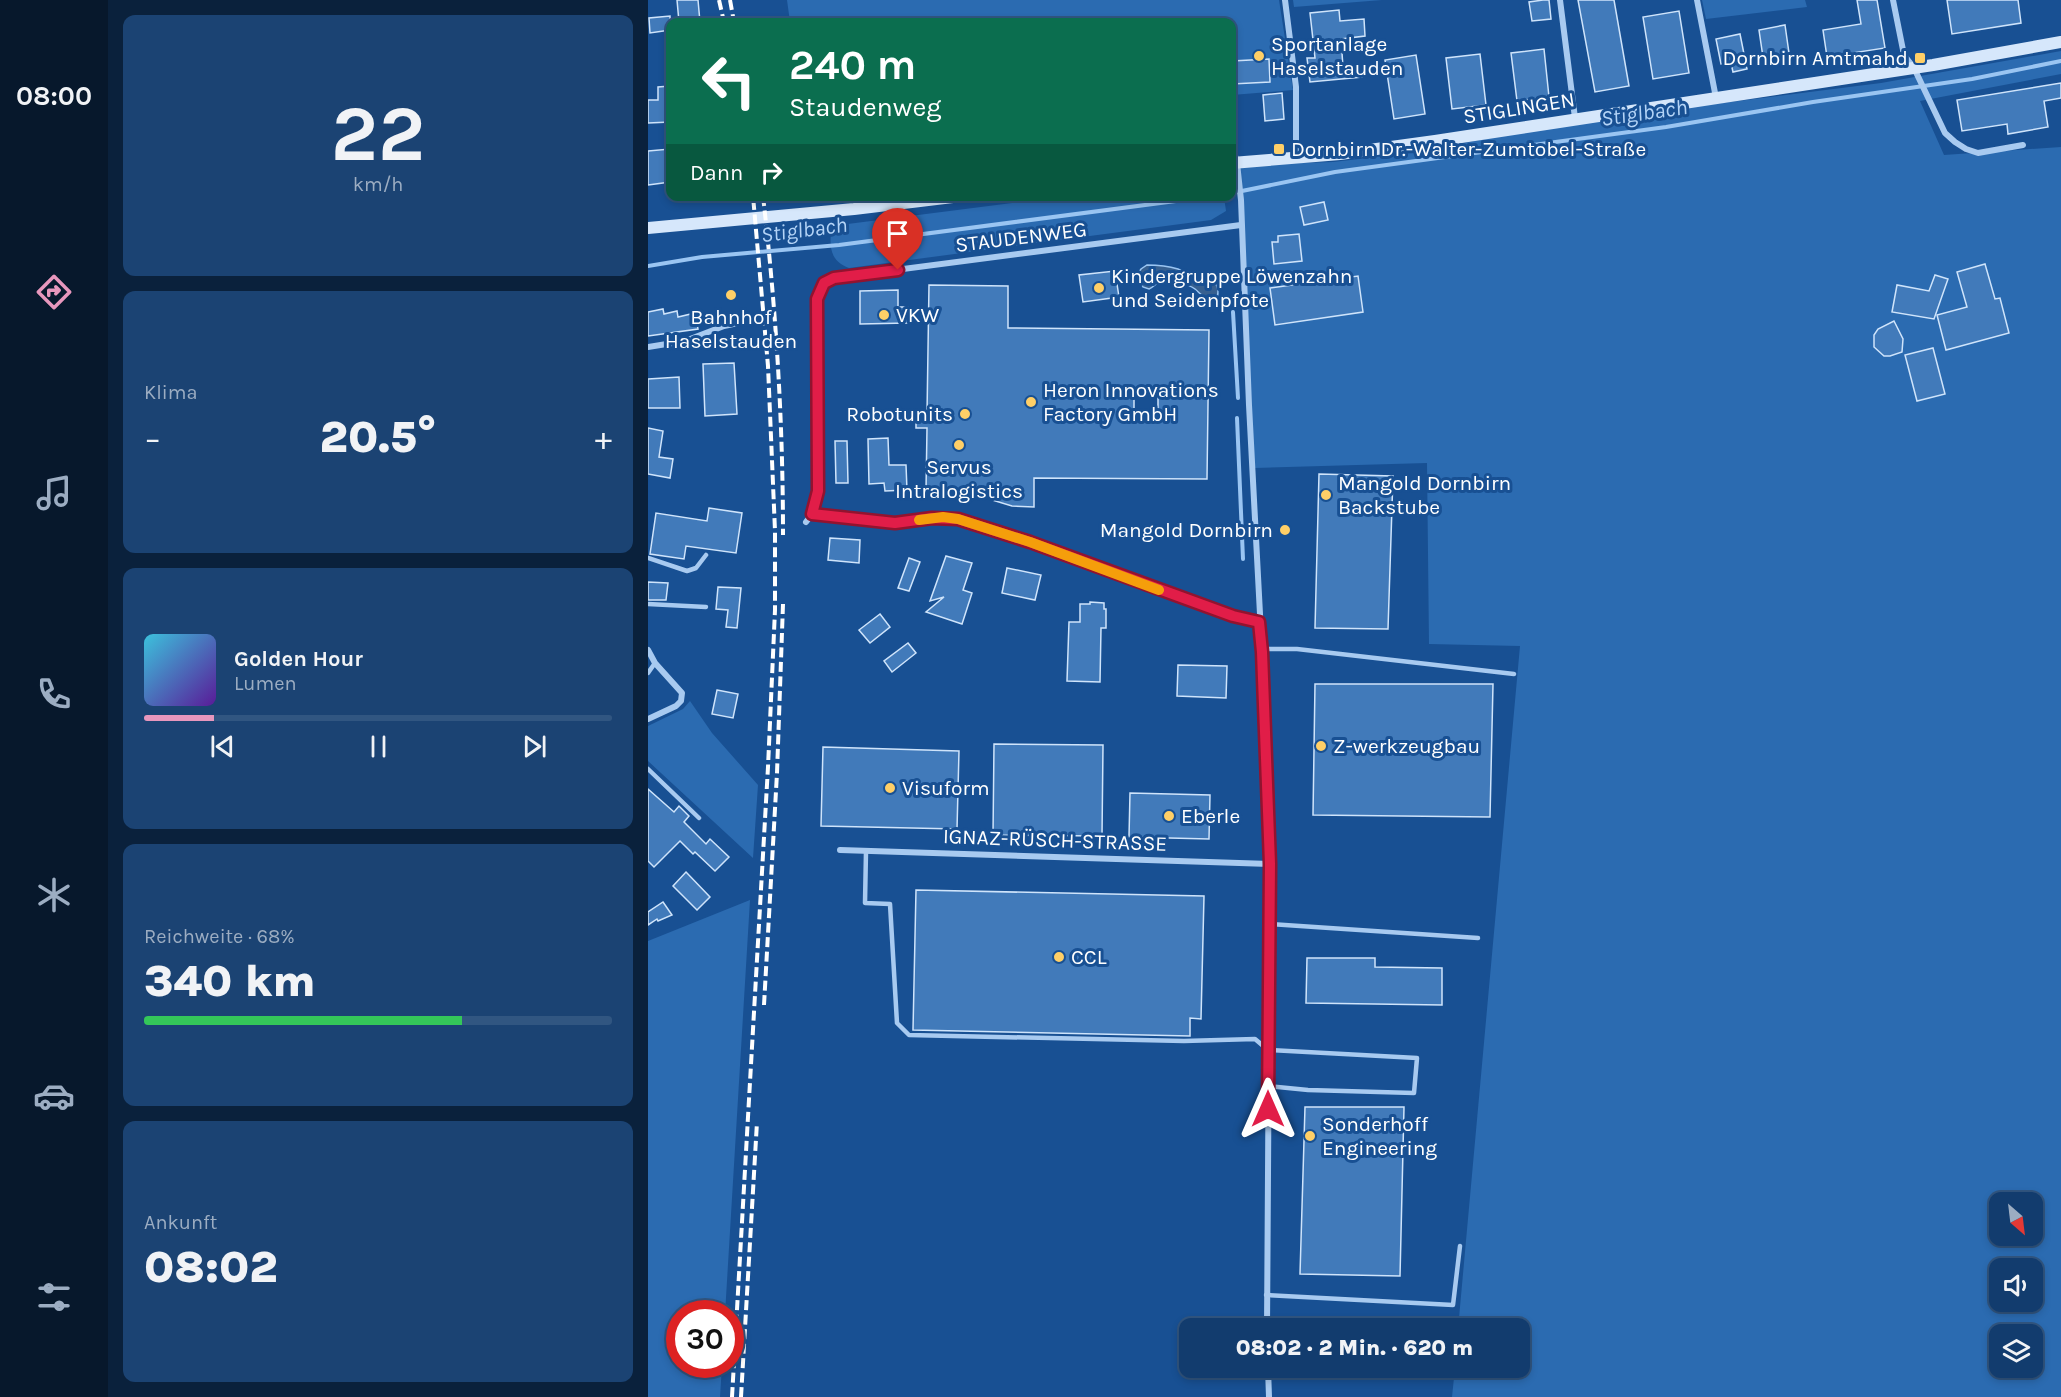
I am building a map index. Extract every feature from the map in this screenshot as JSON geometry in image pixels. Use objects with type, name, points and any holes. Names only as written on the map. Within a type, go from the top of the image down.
[{"type":"main road","name":"STIGLINGEN","points":[[1236,163],[1351,153],[1575,118],[1916,72],[2061,42]]},
{"type":"main road","points":[[648,228],[919,201]]},
{"type":"street","points":[[1285,0],[1296,87],[1296,158]]},
{"type":"street","points":[[1560,0],[1575,118]]},
{"type":"street","points":[[1697,0],[1716,98]]},
{"type":"street","points":[[1893,0],[1902,26],[1904,55],[1916,72],[1945,133],[1966,149],[1978,153],[2023,145]]},
{"type":"street","points":[[1236,170],[1241,200],[1270,864],[1267,1318]]},
{"type":"street","name":"STAUDENWEG","points":[[806,522],[812,514],[818,491],[817,299],[824,283],[834,278],[1241,225]]},
{"type":"street","points":[[648,347],[693,339],[734,320],[747,321]]},
{"type":"street","points":[[812,514],[895,523],[932,518],[958,519],[1030,542],[1233,616],[1259,622]]},
{"type":"street","points":[[648,650],[655,663],[682,693],[681,701],[676,706],[648,719]]},
{"type":"street","name":"IGNAZ-RÜSCH-STRASSE","points":[[840,850],[1270,864]]},
{"type":"street","points":[[1268,1378],[1269,1397]]},
{"type":"lane","points":[[648,558],[687,570],[696,568],[706,555]]},
{"type":"lane","points":[[648,604],[706,607]]},
{"type":"lane","points":[[1262,652],[1268,649],[1297,649],[1514,674]]},
{"type":"lane","points":[[648,673],[655,663]]},
{"type":"lane","points":[[648,769],[699,818]]},
{"type":"lane","points":[[866,850],[865,903],[890,904],[897,1023],[909,1035],[1184,1041],[1255,1039],[1268,1050],[1417,1058],[1414,1093],[1308,1090],[1268,1086]]},
{"type":"lane","points":[[1270,924],[1478,938]]},
{"type":"lane","points":[[1266,1295],[1453,1305],[1460,1246]]},
{"type":"shaded area","name":"Sportanlage Haselstauden","points":[[787,0],[1279,0],[1293,90],[1236,95],[1236,18],[789,18]]},
{"type":"shaded area","points":[[1293,0],[1382,0],[1294,7]]},
{"type":"shaded area","points":[[1702,0],[1805,0],[1807,7],[1706,19]]},
{"type":"shaded area","points":[[2061,51],[2061,74],[1920,101],[1944,155],[2061,147],[2061,1397],[1452,1397],[1454,1378],[1530,1378],[1530,1318],[1459,1318],[1520,646],[1429,644],[1427,463],[1254,468],[1239,165],[1333,162],[1419,152],[1571,122],[1881,83]]},
{"type":"shaded area","points":[[1029,201],[1225,201],[1226,211],[1211,220],[849,268],[834,257],[831,246],[832,226]]},
{"type":"shaded area","points":[[1147,265],[1174,268],[1191,277],[1201,275],[1217,286],[1217,298],[1211,301],[1192,287],[1173,281],[1161,281],[1149,289],[1143,287],[1137,275]]},
{"type":"shaded area","points":[[690,701],[712,733],[758,785],[753,858],[648,761],[648,726],[683,709]]},
{"type":"shaded area","points":[[750,900],[726,1300],[666,1300],[666,1378],[721,1378],[720,1397],[648,1397],[648,941]]},
{"type":"building","points":[[677,0],[698,0],[700,18],[679,18]]},
{"type":"building","points":[[1549,0],[1551,19],[1532,21],[1529,2]]},
{"type":"building","points":[[1578,0],[1614,0],[1629,86],[1595,92]]},
{"type":"building","points":[[1857,0],[1877,0],[1885,48],[1827,57],[1823,30],[1861,24]]},
{"type":"building","points":[[1947,0],[2018,0],[2021,23],[1952,34]]},
{"type":"building","points":[[1339,10],[1340,21],[1364,19],[1365,36],[1341,39],[1343,67],[1361,65],[1362,77],[1310,82],[1307,58],[1315,58],[1310,13]]},
{"type":"building","points":[[1679,11],[1689,73],[1653,79],[1643,17]]},
{"type":"building","points":[[670,16],[666,18],[666,31],[650,33],[649,18]]},
{"type":"building","points":[[1785,25],[1790,60],[1764,64],[1759,30]]},
{"type":"building","points":[[1740,34],[1747,69],[1733,72],[1731,63],[1721,64],[1716,39]]},
{"type":"building","points":[[1544,49],[1549,97],[1517,101],[1511,53]]},
{"type":"building","points":[[1480,54],[1486,105],[1452,109],[1446,58]]},
{"type":"building","points":[[1416,55],[1425,114],[1394,119],[1385,60]]},
{"type":"building","points":[[1269,59],[1270,82],[1236,84],[1236,61]]},
{"type":"building","points":[[2061,83],[2061,98],[2044,101],[2048,127],[2008,134],[2007,124],[1962,131],[1957,100]]},
{"type":"building","points":[[666,86],[666,122],[648,123],[648,100],[658,100],[658,87]]},
{"type":"building","points":[[1282,93],[1284,119],[1265,121],[1263,95]]},
{"type":"building","points":[[666,149],[666,183],[648,185],[648,151]]},
{"type":"building","points":[[1324,202],[1328,220],[1304,225],[1300,207]]},
{"type":"building","points":[[1299,234],[1302,261],[1274,264],[1272,242],[1278,242],[1278,236]]},
{"type":"building","points":[[1985,264],[1995,299],[2000,298],[2009,333],[1946,350],[1937,315],[1967,307],[1957,272]]},
{"type":"building","points":[[1115,271],[1119,297],[1083,302],[1079,275]]},
{"type":"building","points":[[1935,275],[1948,279],[1934,319],[1892,312],[1897,285],[1929,291]]},
{"type":"building","points":[[1358,276],[1363,312],[1275,325],[1270,288]]},
{"type":"building","name":"Heron Innovations Factory GmbH","points":[[929,285],[1008,286],[1008,328],[1209,330],[1207,479],[1034,478],[1034,507],[1012,506],[992,500],[992,491],[926,490],[927,428],[916,428],[916,414],[927,414]],"holes":[[[1134,390],[1158,390],[1158,415],[1134,414]]]},
{"type":"building","name":"VKW","points":[[898,290],[898,307],[908,307],[908,323],[860,324],[860,291]]},
{"type":"building","points":[[663,309],[664,314],[677,311],[678,317],[695,313],[698,329],[648,336],[648,312]]},
{"type":"building","points":[[1894,321],[1903,339],[1902,352],[1884,356],[1874,347],[1874,335],[1878,329]]},
{"type":"building","points":[[1933,348],[1945,394],[1917,401],[1905,355]]},
{"type":"building","points":[[734,363],[737,414],[705,416],[703,364]]},
{"type":"building","points":[[679,377],[680,408],[648,408],[648,379]]},
{"type":"building","points":[[648,428],[663,431],[659,457],[673,459],[670,478],[648,474]]},
{"type":"building","points":[[888,438],[889,465],[906,465],[907,490],[885,491],[884,483],[869,484],[868,439]]},
{"type":"building","points":[[835,441],[847,441],[848,483],[836,483]]},
{"type":"building","name":"Mangold Dornbirn Backstube","points":[[1319,474],[1393,476],[1388,629],[1315,628]]},
{"type":"building","points":[[709,508],[742,513],[736,553],[686,546],[684,559],[650,554],[656,513],[707,521]]},
{"type":"building","points":[[830,538],[860,540],[859,563],[828,560]]},
{"type":"building","points":[[946,556],[972,563],[963,590],[972,593],[962,624],[926,612],[944,597],[930,601]]},
{"type":"building","points":[[909,558],[920,562],[909,591],[898,588]]},
{"type":"building","points":[[1007,568],[1041,575],[1035,600],[1002,593]]},
{"type":"building","points":[[648,582],[668,583],[666,600],[648,600]]},
{"type":"building","points":[[718,587],[741,588],[737,628],[726,627],[728,610],[716,609]]},
{"type":"building","points":[[1090,602],[1104,603],[1104,609],[1106,609],[1106,628],[1101,628],[1100,682],[1067,681],[1069,622],[1080,622],[1080,604],[1090,604]]},
{"type":"building","points":[[880,614],[890,627],[870,643],[859,630]]},
{"type":"building","points":[[908,643],[916,653],[892,672],[884,661]]},
{"type":"building","points":[[1178,665],[1227,666],[1226,698],[1177,696]]},
{"type":"building","points":[[1315,684],[1493,684],[1490,817],[1313,815]]},
{"type":"building","points":[[717,690],[738,694],[733,718],[712,714]]},
{"type":"building","points":[[994,744],[1103,745],[1102,836],[993,835]]},
{"type":"building","name":"Visuform","points":[[823,747],[959,751],[957,829],[821,826]]},
{"type":"building","points":[[648,789],[674,812],[679,806],[689,816],[684,822],[706,844],[710,839],[729,857],[715,871],[680,841],[654,867],[648,861]]},
{"type":"building","name":"Eberle","points":[[1130,793],[1210,795],[1209,839],[1129,837]]},
{"type":"building","points":[[686,872],[710,897],[697,910],[673,886]]},
{"type":"building","name":"CCL","points":[[916,890],[1204,896],[1201,1019],[1190,1018],[1190,1036],[913,1030]]},
{"type":"building","points":[[663,902],[672,915],[658,921],[657,919],[648,925],[648,912]]},
{"type":"building","points":[[1307,958],[1375,958],[1375,967],[1442,968],[1442,1005],[1306,1003]]},
{"type":"building","points":[[1305,1107],[1404,1107],[1400,1276],[1300,1274]]},
{"type":"waterway","name":"Stiglbach","points":[[1236,192],[1335,172],[1666,127],[1813,102],[1972,79],[2061,61]]},
{"type":"waterway","name":"Stiglbach","points":[[648,266],[702,257],[839,245],[1176,201]]},
{"type":"waterway","points":[[1233,312],[1238,398]]},
{"type":"waterway","points":[[1237,418],[1243,559]]},
{"type":"railway","points":[[719,0],[723,18]]},
{"type":"railway","points":[[730,0],[733,18]]},
{"type":"railway","points":[[732,1397],[775,610],[775,531],[768,366],[753,201]]},
{"type":"railway","points":[[764,201],[778,365],[783,535]]},
{"type":"railway","points":[[764,1005],[777,773],[783,604]]},
{"type":"railway","points":[[741,1397],[757,1122]]},
{"type":"slow traffic","points":[[919,520],[943,517],[958,519],[1030,542],[1159,590]]},
{"type":"place","name":"Sportanlage Haselstauden","points":[[1259,56]]},
{"type":"place","name":"Dornbirn Amtmahd","points":[[1920,58]]},
{"type":"place","name":"Dornbirn Dr.-Walter-Zumtobel-Straße","points":[[1279,149]]},
{"type":"place","name":"Kindergruppe Löwenzahn und Seidenpfote","points":[[1099,288]]},
{"type":"place","name":"Bahnhof Haselstauden","points":[[731,295]]},
{"type":"place","name":"VKW","points":[[884,315]]},
{"type":"place","name":"Heron Innovations Factory GmbH","points":[[1031,402]]},
{"type":"place","name":"Robotunits","points":[[965,414]]},
{"type":"place","name":"Servus Intralogistics","points":[[959,445]]},
{"type":"place","name":"Mangold Dornbirn Backstube","points":[[1326,495]]},
{"type":"place","name":"Mangold Dornbirn","points":[[1285,530]]},
{"type":"place","name":"Z-werkzeugbau","points":[[1321,746]]},
{"type":"place","name":"Visuform","points":[[890,788]]},
{"type":"place","name":"Eberle","points":[[1169,816]]},
{"type":"place","name":"CCL","points":[[1059,957]]},
{"type":"place","name":"Sonderhoff Engineering","points":[[1310,1136]]},
{"type":"route","points":[[898,270],[834,278],[824,283],[819,292],[817,299],[818,491],[812,514],[895,523],[943,517],[958,519],[1030,542],[1233,616],[1259,622],[1270,864],[1268,1109]]}]
